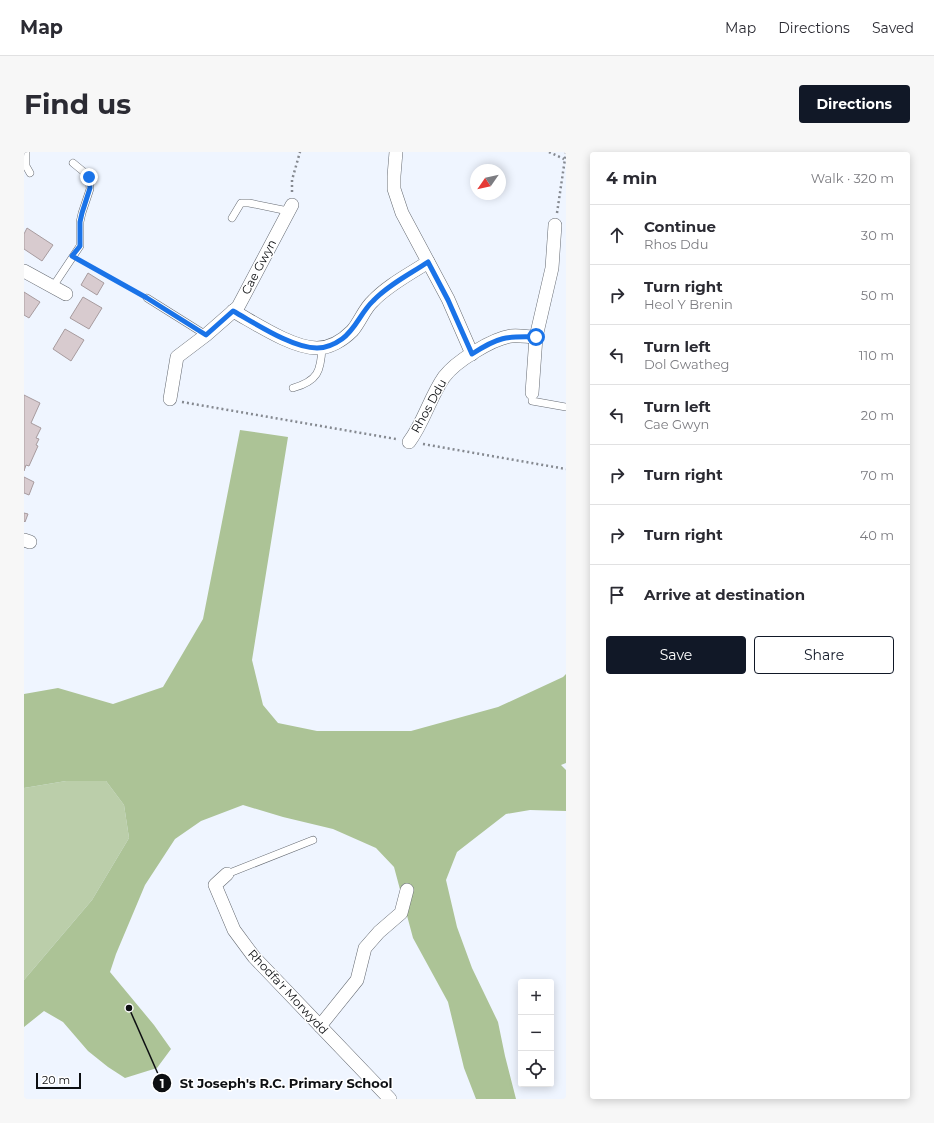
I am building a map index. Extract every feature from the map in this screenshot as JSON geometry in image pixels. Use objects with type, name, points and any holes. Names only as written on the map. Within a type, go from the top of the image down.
[{"type":"street","points":[[396,152],[394,189],[398,201],[408,226],[448,300],[472,354]]},
{"type":"street","name":"Cae Gwyn","points":[[170,399],[177,357],[238,308],[290,208]]},
{"type":"street","points":[[532,393],[536,337],[552,268],[555,225]]},
{"type":"street","points":[[233,311],[284,339],[317,348],[331,345],[342,339],[352,330],[372,302],[388,289],[428,262]]},
{"type":"street","points":[[24,271],[52,288],[66,294]]},
{"type":"street","name":"Rhos Ddu","points":[[409,442],[416,432],[444,377],[453,367],[497,340],[512,336],[536,337]]},
{"type":"street","name":"Rhodfa'r Morwydd","points":[[227,874],[215,885],[234,930],[254,958],[390,1099]]},
{"type":"street","points":[[320,1026],[357,980],[365,948],[379,932],[401,913],[407,890]]},
{"type":"lane","points":[[26,152],[26,166],[30,173]]},
{"type":"lane","points":[[52,288],[80,246],[80,222],[90,188],[89,177],[72,163]]},
{"type":"lane","points":[[232,218],[241,203],[290,208]]},
{"type":"lane","points":[[147,298],[206,335]]},
{"type":"lane","points":[[293,388],[312,379],[320,370],[322,364],[322,347]]},
{"type":"lane","points":[[532,393],[532,401],[566,407]]},
{"type":"lane","points":[[227,874],[313,840]]},
{"type":"path","points":[[290,208],[292,180],[300,152]]},
{"type":"path","points":[[549,152],[564,159]]},
{"type":"path","points":[[555,225],[566,152]]},
{"type":"path","points":[[72,256],[147,298]]},
{"type":"path","points":[[170,399],[566,469]]},
{"type":"green space","points":[[240,430],[288,437],[252,660],[263,705],[278,723],[317,731],[411,731],[498,707],[563,677],[566,674],[566,763],[561,765],[566,770],[566,811],[530,810],[506,814],[457,852],[446,880],[457,927],[472,968],[498,1022],[516,1099],[476,1099],[464,1068],[448,1002],[413,938],[394,867],[376,848],[333,829],[283,817],[243,805],[201,821],[175,839],[145,885],[110,972],[154,1025],[171,1049],[157,1068],[125,1078],[88,1051],[63,1022],[44,1011],[24,1027],[24,980],[92,900],[129,838],[124,805],[106,781],[66,781],[24,788],[24,694],[58,688],[113,704],[163,687],[203,619]]},
{"type":"green space","points":[[66,781],[106,781],[124,805],[129,838],[92,900],[24,980],[24,788]]},
{"type":"building","points":[[27,228],[53,245],[42,261],[24,249],[24,234]]},
{"type":"building","points":[[88,273],[104,283],[97,295],[81,285]]},
{"type":"building","points":[[24,292],[40,302],[29,318],[24,315]]},
{"type":"building","points":[[83,297],[102,308],[89,329],[70,318]]},
{"type":"building","points":[[65,329],[84,340],[71,361],[53,349]]},
{"type":"building","points":[[24,395],[40,403],[31,423],[41,428],[36,438],[39,439],[36,445],[38,446],[29,466],[26,465],[24,471]]},
{"type":"building","points":[[24,477],[34,482],[29,495],[24,493]]},
{"type":"building","points":[[24,513],[28,514],[25,522],[24,521]]},
{"type":"place","name":"St Joseph's R.C. Primary School","points":[[129,1008]]},
{"type":"route","points":[[89,177],[90,188],[80,222],[80,246],[72,256],[147,298],[206,335],[233,311],[284,339],[317,348],[331,345],[342,339],[352,330],[372,302],[388,289],[428,262],[448,300],[472,354],[497,340],[512,336],[536,337]]}]
